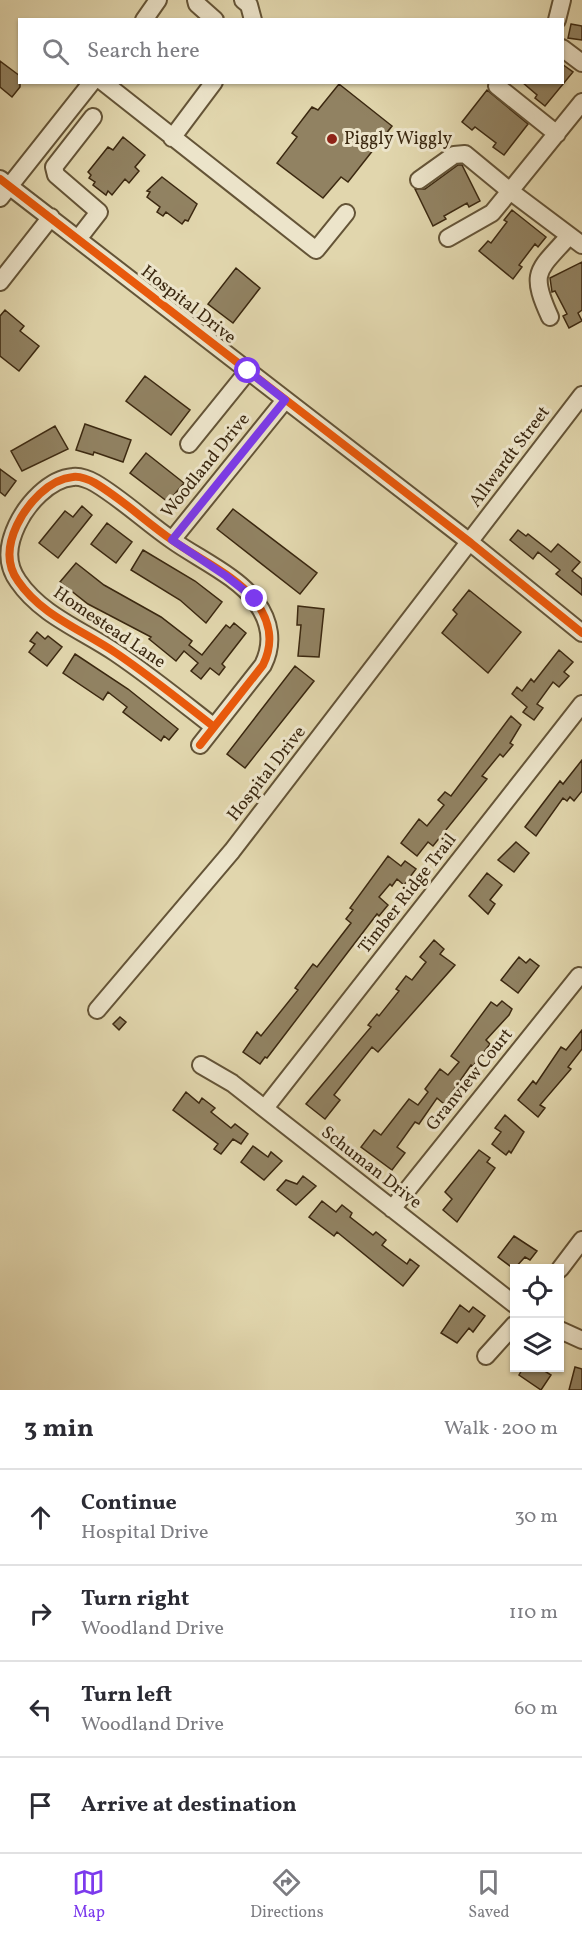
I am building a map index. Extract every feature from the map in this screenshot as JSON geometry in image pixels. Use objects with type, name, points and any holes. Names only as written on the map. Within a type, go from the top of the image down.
[{"type":"street","points":[[145,18],[158,0]]},
{"type":"street","points":[[196,0],[213,18]]},
{"type":"street","points":[[243,0],[249,5],[252,18]]},
{"type":"street","points":[[558,18],[562,0]]},
{"type":"street","points":[[564,50],[582,63]]},
{"type":"street","points":[[3,188],[90,84]]},
{"type":"street","points":[[106,84],[316,250],[346,213]]},
{"type":"street","points":[[172,138],[212,84]]},
{"type":"street","points":[[497,86],[556,134]]},
{"type":"street","points":[[448,238],[492,213],[582,102]]},
{"type":"street","points":[[78,239],[99,212],[56,175],[54,167],[93,117]]},
{"type":"street","points":[[419,180],[454,155],[465,154],[510,191],[577,238],[539,273],[537,289],[550,317]]},
{"type":"street","name":"Hospital Drive","points":[[3,188],[51,217],[471,543],[232,851],[97,1010]]},
{"type":"street","points":[[0,282],[51,217]]},
{"type":"street","points":[[189,444],[248,371]]},
{"type":"street","name":"Allwardt Street","points":[[471,543],[582,395]]},
{"type":"street","name":"Woodland Drive","points":[[200,745],[263,665],[269,649],[270,633],[265,616],[255,599],[226,576],[172,540],[285,400]]},
{"type":"street","name":"Homestead Lane","points":[[172,540],[94,483],[75,477],[54,482],[20,519],[10,546],[6,569],[43,609],[116,653],[214,726]]},
{"type":"street","points":[[471,543],[582,633]]},
{"type":"street","name":"Timber Ridge Trail","points":[[265,1108],[582,704]]},
{"type":"street","name":"Granview Court","points":[[392,1209],[579,976]]},
{"type":"street","name":"Schuman Drive","points":[[201,1065],[218,1073],[265,1108],[510,1301]]},
{"type":"street","points":[[564,1264],[582,1240]]},
{"type":"street","points":[[486,1356],[510,1329]]},
{"type":"street","points":[[564,1332],[582,1340]]},
{"type":"building","points":[[571,24],[582,26],[582,40],[568,38]]},
{"type":"building","points":[[0,61],[18,74],[20,87],[12,97],[0,87]]},
{"type":"building","points":[[564,65],[573,72],[564,83]]},
{"type":"building","points":[[339,84],[392,126],[348,182],[341,177],[323,198],[277,163],[297,137],[292,133],[312,107],[318,110]]},
{"type":"building","points":[[524,84],[563,84],[545,106],[535,98],[537,95]]},
{"type":"building","points":[[487,90],[528,124],[504,155],[493,147],[496,143],[475,127],[472,130],[462,122]]},
{"type":"building","points":[[123,137],[145,155],[135,167],[139,171],[129,183],[125,179],[112,195],[108,191],[106,195],[93,185],[95,182],[89,178],[91,175],[88,172],[108,147],[113,150]]},
{"type":"building","points":[[458,165],[462,165],[480,201],[469,207],[467,203],[444,216],[446,219],[433,226],[415,189],[425,189]]},
{"type":"building","points":[[162,177],[197,204],[188,221],[185,220],[182,224],[166,212],[163,216],[157,212],[160,207],[147,197],[150,192],[147,191]]},
{"type":"building","points":[[512,210],[546,237],[538,247],[535,244],[519,265],[522,267],[513,279],[479,251],[488,241],[491,243],[507,222],[504,220]]},
{"type":"building","points":[[582,262],[582,310],[578,313],[582,321],[569,328],[563,316],[567,314],[555,291],[552,292],[550,278]]},
{"type":"building","points":[[236,268],[260,288],[233,323],[208,304]]},
{"type":"building","points":[[5,310],[24,326],[20,331],[39,346],[19,371],[0,356],[0,316]]},
{"type":"building","points":[[145,376],[190,410],[171,435],[126,401]]},
{"type":"building","points":[[85,424],[131,440],[123,462],[94,452],[93,455],[76,450]]},
{"type":"building","points":[[55,426],[68,449],[22,471],[11,451]]},
{"type":"building","points":[[146,453],[184,483],[168,502],[130,473]]},
{"type":"building","points":[[0,469],[16,481],[5,496],[0,492]]},
{"type":"building","points":[[82,506],[92,515],[58,558],[39,543],[65,511],[73,517]]},
{"type":"building","points":[[233,509],[317,573],[300,594],[217,529]]},
{"type":"building","points":[[107,523],[132,542],[116,563],[91,544]]},
{"type":"building","points":[[518,530],[526,536],[528,534],[551,552],[558,544],[580,562],[572,571],[582,579],[582,595],[556,574],[560,570],[538,552],[533,559],[510,540]]},
{"type":"building","points":[[143,550],[195,581],[222,602],[206,623],[180,600],[131,570]]},
{"type":"building","points":[[76,563],[104,585],[161,617],[192,641],[189,645],[202,655],[226,625],[230,628],[234,623],[246,633],[222,664],[225,667],[219,675],[210,668],[201,679],[191,671],[198,663],[184,651],[176,661],[149,639],[151,637],[88,604],[60,582]]},
{"type":"building","points":[[469,590],[521,632],[488,673],[442,633],[457,614],[453,610]]},
{"type":"building","points":[[298,606],[324,609],[319,657],[298,656],[301,625],[297,625]]},
{"type":"building","points":[[37,632],[45,639],[48,636],[62,647],[47,666],[29,652],[35,644],[30,641]]},
{"type":"building","points":[[559,650],[573,662],[564,672],[569,676],[559,687],[553,682],[537,704],[543,708],[534,720],[523,712],[527,707],[512,694],[517,687],[522,691],[531,679],[534,682]]},
{"type":"building","points":[[75,654],[128,689],[178,729],[169,740],[164,736],[161,741],[123,712],[127,707],[108,692],[103,700],[63,673]]},
{"type":"building","points":[[295,666],[314,681],[245,768],[227,754]]},
{"type":"building","points":[[511,716],[521,725],[510,743],[513,745],[503,757],[500,754],[482,776],[487,779],[433,846],[428,842],[417,856],[401,843],[419,819],[427,826],[444,805],[438,800],[445,792],[451,796]]},
{"type":"building","points":[[582,760],[582,791],[574,801],[570,797],[567,801],[563,798],[536,836],[525,827],[560,781],[563,784]]},
{"type":"building","points":[[516,842],[529,853],[514,872],[498,860]]},
{"type":"building","points":[[388,856],[401,866],[405,861],[416,869],[404,885],[397,879],[379,897],[388,905],[379,916],[377,914],[267,1058],[265,1057],[260,1064],[243,1052],[257,1032],[261,1036],[298,990],[295,988],[313,964],[317,967],[351,923],[346,919],[353,910],[350,908]]},
{"type":"building","points":[[487,873],[502,885],[490,900],[495,904],[488,914],[469,896]]},
{"type":"building","points":[[434,940],[444,949],[440,954],[455,965],[378,1052],[372,1047],[334,1095],[340,1100],[325,1119],[306,1104],[371,1027],[368,1025],[377,1014],[379,1016],[399,991],[396,989],[406,976],[412,980],[426,962],[420,957]]},
{"type":"building","points":[[519,957],[526,963],[530,959],[539,966],[518,993],[501,980]]},
{"type":"building","points":[[502,1001],[512,1009],[509,1015],[486,1040],[490,1044],[473,1066],[471,1065],[444,1104],[437,1098],[419,1124],[415,1122],[397,1147],[405,1153],[392,1170],[361,1147],[374,1130],[381,1135],[409,1099],[418,1105],[428,1092],[425,1089],[440,1069],[448,1075],[459,1062],[451,1056],[491,1002],[497,1006]]},
{"type":"building","points":[[120,1017],[126,1022],[119,1030],[113,1024]]},
{"type":"building","points":[[582,1030],[582,1049],[568,1067],[571,1069],[540,1105],[545,1108],[538,1117],[518,1100],[533,1081],[536,1084],[561,1047],[566,1050]]},
{"type":"building","points":[[186,1092],[199,1103],[202,1098],[215,1108],[211,1112],[231,1128],[235,1124],[248,1134],[241,1144],[233,1139],[221,1154],[214,1149],[218,1144],[173,1110]]},
{"type":"building","points":[[505,1115],[524,1132],[511,1153],[509,1151],[506,1155],[492,1144],[501,1132],[495,1128]]},
{"type":"building","points":[[253,1146],[268,1157],[271,1152],[282,1161],[264,1180],[241,1162]]},
{"type":"building","points":[[479,1150],[490,1158],[487,1162],[495,1168],[457,1222],[443,1210],[452,1199],[445,1192]]},
{"type":"building","points":[[303,1176],[316,1186],[296,1205],[277,1190],[286,1180],[297,1184]]},
{"type":"building","points":[[322,1201],[336,1212],[342,1205],[352,1213],[350,1217],[373,1235],[376,1232],[386,1240],[382,1245],[407,1264],[410,1259],[419,1266],[403,1286],[337,1232],[334,1236],[309,1217]]},
{"type":"building","points":[[514,1236],[537,1251],[530,1260],[525,1257],[519,1264],[510,1264],[510,1266],[498,1257]]},
{"type":"building","points":[[460,1305],[469,1312],[473,1307],[485,1316],[473,1332],[469,1328],[457,1343],[441,1333]]},
{"type":"building","points":[[575,1367],[582,1369],[582,1390],[569,1390]]},
{"type":"building","points":[[521,1372],[546,1372],[551,1375],[541,1390],[519,1375]]},
{"type":"cycle path","points":[[0,179],[471,543],[582,633]]},
{"type":"cycle path","points":[[200,745],[263,665],[269,649],[269,632],[261,609],[249,593],[229,576],[172,540],[95,483],[73,477],[56,482],[47,488],[27,509],[12,539],[9,553],[11,567],[18,581],[27,593],[50,613],[129,662],[214,727]]},
{"type":"place","name":"Piggly Wiggly","points":[[332,139]]},
{"type":"route","points":[[248,371],[285,400],[172,540],[226,576],[255,599]]}]
